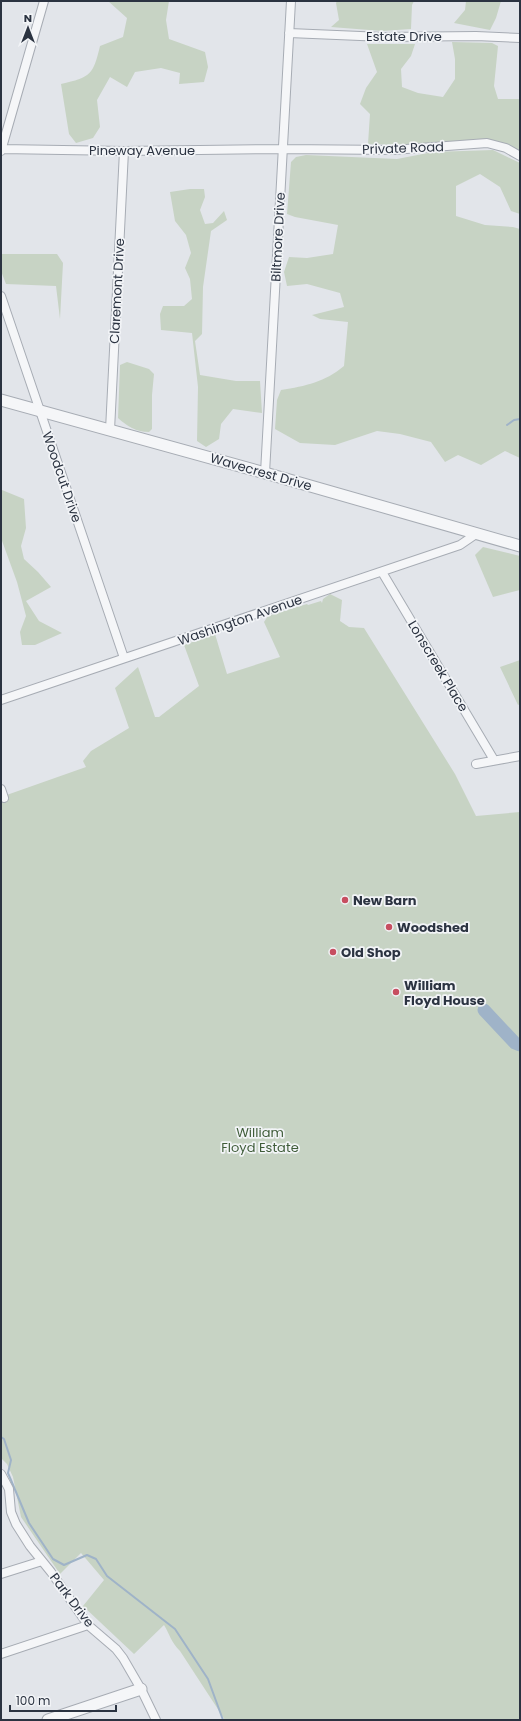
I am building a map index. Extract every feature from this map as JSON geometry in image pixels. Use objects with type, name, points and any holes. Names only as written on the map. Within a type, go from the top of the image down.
[{"type":"street","points":[[1,149],[44,1]]},
{"type":"street","name":"Biltmore Drive","points":[[265,473],[291,1]]},
{"type":"street","name":"Estate Drive","points":[[289,33],[384,37],[476,36],[520,38]]},
{"type":"street","name":"Private Road","points":[[283,149],[393,150],[487,143],[506,148],[520,156]]},
{"type":"street","name":"Pineway Avenue","points":[[1,149],[124,151],[283,149]]},
{"type":"street","name":"Claremont Drive","points":[[110,430],[124,151]]},
{"type":"street","name":"Woodcut Drive","points":[[1,296],[124,658]]},
{"type":"street","name":"Wavecrest Drive","points":[[1,400],[265,473],[520,546]]},
{"type":"street","name":"Washington Avenue","points":[[1,700],[460,546],[476,534]]},
{"type":"street","name":"Lonscreek Place","points":[[382,572],[494,760]]},
{"type":"street","points":[[476,764],[520,756]]},
{"type":"street","points":[[1,789],[4,798]]},
{"type":"street","name":"Park Drive","points":[[1,1474],[11,1512],[16,1524],[88,1625],[116,1649],[123,1658],[141,1689],[156,1720]]},
{"type":"street","points":[[1,1574],[42,1561]]},
{"type":"street","points":[[1,1654],[88,1625]]},
{"type":"street","points":[[48,1720],[141,1689]]},
{"type":"green space","points":[[108,1],[169,1],[166,20],[169,39],[205,52],[208,67],[204,82],[179,84],[180,73],[161,68],[135,72],[127,87],[110,77],[97,100],[100,127],[93,138],[76,143],[69,134],[61,84],[85,77],[95,63],[100,46],[123,37],[127,18]]},
{"type":"green space","points":[[337,1],[414,1],[412,5],[411,29],[382,31],[331,27],[339,20],[336,3]]},
{"type":"green space","points":[[466,1],[501,1],[496,18],[490,30],[454,23],[465,10]]},
{"type":"green space","points":[[452,42],[492,43],[498,46],[494,86],[498,99],[520,99],[520,152],[494,141],[394,145],[368,144],[370,114],[360,104],[366,88],[377,72],[367,44],[415,44],[411,56],[401,69],[402,87],[418,93],[443,97],[455,79],[455,59]]},
{"type":"green space","points":[[493,150],[520,163],[520,214],[511,211],[500,187],[480,174],[456,186],[456,216],[485,225],[520,229],[520,458],[505,451],[481,465],[458,455],[445,462],[431,442],[400,434],[377,431],[335,445],[300,443],[275,429],[277,400],[281,390],[299,387],[322,380],[344,366],[348,322],[320,319],[312,315],[344,307],[340,293],[307,284],[287,286],[284,272],[289,257],[307,258],[333,254],[338,225],[295,217],[287,214],[291,162],[296,157],[306,155],[397,159],[433,152]]},
{"type":"green space","points":[[190,189],[204,189],[205,197],[200,210],[205,224],[213,223],[224,211],[227,220],[211,231],[203,287],[202,334],[195,341],[200,375],[236,381],[260,381],[262,413],[233,409],[221,424],[219,439],[206,447],[197,441],[198,387],[192,333],[161,330],[160,314],[163,306],[184,306],[192,299],[190,279],[185,268],[191,253],[186,235],[175,221],[170,192]]},
{"type":"green space","points":[[1,254],[57,254],[63,263],[60,319],[56,286],[6,284],[1,271]]},
{"type":"green space","points":[[127,362],[149,369],[154,374],[152,395],[152,429],[149,432],[132,428],[118,418],[120,365]]},
{"type":"green space","points":[[1,481],[2,490],[24,499],[26,528],[21,546],[24,559],[51,587],[26,601],[39,621],[62,633],[35,645],[22,645],[20,632],[26,616],[17,582],[1,538]]},
{"type":"green space","points":[[483,547],[520,556],[520,590],[493,597],[475,555]]},
{"type":"green space","name":"William Floyd Estate","points":[[330,594],[342,600],[340,621],[349,627],[364,628],[455,774],[476,816],[520,812],[520,1720],[225,1720],[175,1645],[164,1625],[134,1654],[83,1606],[104,1580],[81,1553],[60,1574],[21,1517],[13,1477],[7,1464],[1,1458],[1,797],[86,767],[83,761],[91,751],[129,728],[115,688],[138,667],[155,717],[159,717],[199,686],[184,645],[215,634],[227,674],[280,657],[264,622],[268,616],[307,604],[321,601],[322,603],[323,599]]},
{"type":"green space","points":[[520,660],[520,704],[518,705],[500,667]]},
{"type":"waterway","points":[[507,425],[514,420],[520,419]]},
{"type":"waterway","points":[[484,1010],[515,1043],[520,1045]]},
{"type":"waterway","points":[[1,1437],[4,1439],[11,1460],[8,1473],[29,1523],[53,1559],[64,1565],[87,1555],[96,1559],[107,1576],[175,1629],[208,1679],[223,1720]]},
{"type":"place","name":"New Barn","points":[[345,900]]},
{"type":"place","name":"Woodshed","points":[[389,927]]},
{"type":"place","name":"Old Shop","points":[[333,952]]},
{"type":"place","name":"William Floyd House","points":[[396,992]]}]
